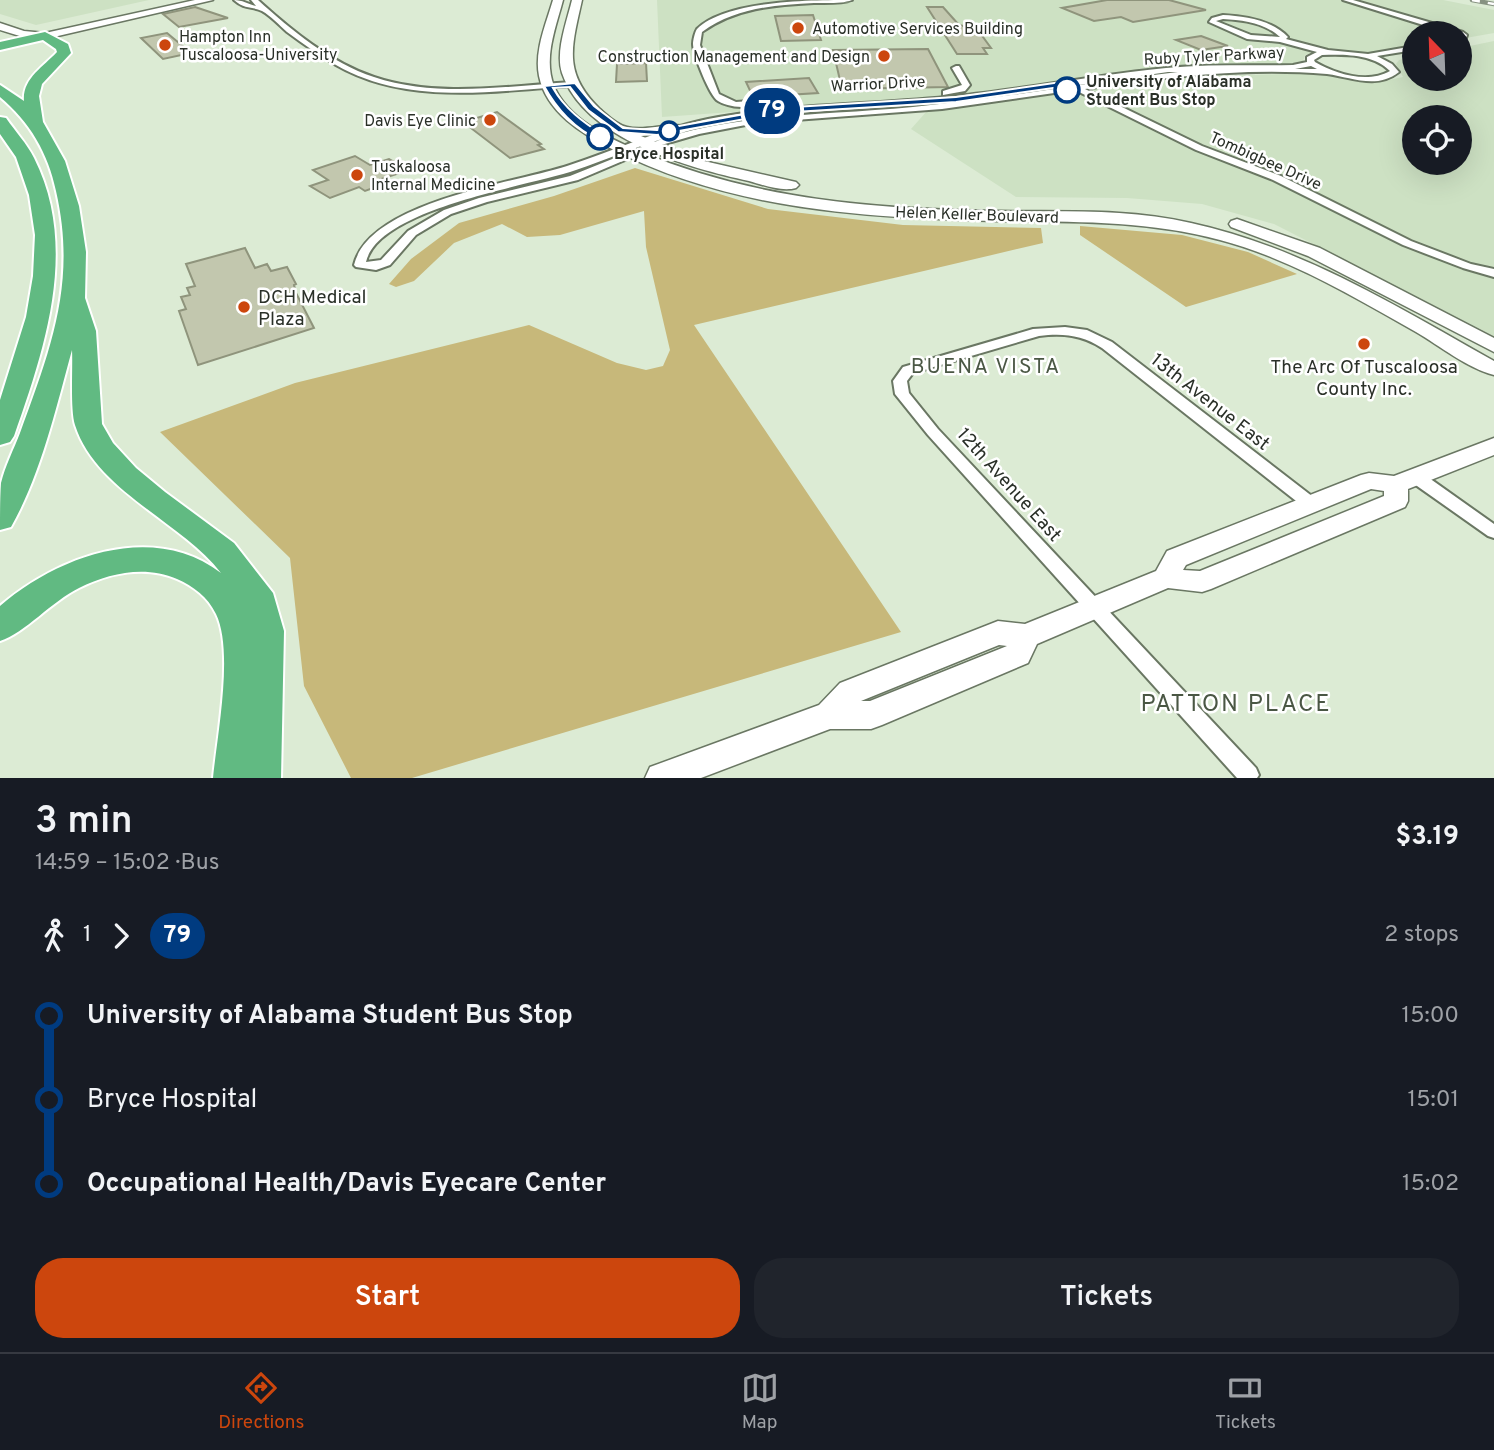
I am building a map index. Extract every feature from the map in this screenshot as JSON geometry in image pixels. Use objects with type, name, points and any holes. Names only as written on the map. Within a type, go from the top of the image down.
[{"type":"highway","points":[[4,45],[26,31]]},
{"type":"highway","points":[[0,519],[45,404],[74,298],[75,254],[71,216],[51,153],[35,122],[30,95],[32,87],[64,53],[52,39],[4,45]]},
{"type":"highway","points":[[0,90],[35,122]]},
{"type":"highway","points":[[0,122],[28,162],[39,192],[46,228],[44,283],[29,351],[0,436]]},
{"type":"highway","points":[[74,298],[84,331],[88,424],[102,449],[154,500],[223,552],[256,593],[266,631],[255,778]]},
{"type":"highway","points":[[0,390],[29,351]]},
{"type":"highway","points":[[0,627],[16,611],[51,587],[108,564],[139,559],[167,560],[201,576],[226,600],[238,626],[255,778]]},
{"type":"street","points":[[0,19],[26,31],[79,29],[208,0]]},
{"type":"street","points":[[237,0],[245,6],[257,4],[340,64],[384,82],[441,89],[572,84],[566,62],[577,0]]},
{"type":"street","points":[[548,86],[544,61],[558,0]]},
{"type":"street","points":[[773,1],[849,0]]},
{"type":"street","points":[[1346,0],[1412,21]]},
{"type":"street","name":"Warrior Drive","points":[[773,1],[726,14],[702,28],[696,38],[708,79],[719,100],[754,104],[954,92],[966,85],[956,68]]},
{"type":"street","points":[[1280,40],[1284,37],[1280,32],[1252,22],[1229,17],[1212,20],[1221,27],[1250,37],[1280,40],[1329,52],[1362,55],[1402,50]]},
{"type":"street","points":[[0,26],[52,39],[79,29]]},
{"type":"street","points":[[1299,46],[1330,72],[1377,78],[1394,74],[1390,65],[1362,55]]},
{"type":"street","name":"Ruby Tyler Parkway","points":[[1073,86],[1168,70],[1293,67],[1329,52]]},
{"type":"street","points":[[1390,65],[1393,60],[1402,58]]},
{"type":"street","name":"Ruby Tyler Parkway","points":[[638,148],[573,178],[465,202],[430,206],[396,224],[368,248],[360,265],[375,268],[390,260],[404,241],[431,220],[465,202],[687,131],[771,111],[946,100],[1209,72],[1330,72]]},
{"type":"street","name":"Helen Keller Boulevard","points":[[572,84],[591,108],[638,148],[786,185],[859,195],[936,201],[1125,205],[1218,219],[1314,252],[1494,346]]},
{"type":"street","name":"Helen Keller Boulevard","points":[[548,86],[558,103],[580,124],[638,148],[690,175],[757,193],[909,214],[1133,220],[1212,232],[1278,254],[1314,271],[1494,369]]},
{"type":"street","name":"Tombigbee Drive","points":[[1073,86],[1199,148],[1277,178],[1407,243],[1467,266],[1494,273]]},
{"type":"street","points":[[621,131],[687,131],[689,148],[702,164]]},
{"type":"street","points":[[561,171],[573,178]]},
{"type":"street","name":"12th Avenue East","points":[[1084,333],[1055,329],[1038,332],[908,370],[900,381],[902,394],[933,432],[1095,608],[1255,777]]},
{"type":"street","name":"13th Avenue East","points":[[1084,333],[1108,345],[1311,504]]},
{"type":"street","points":[[1166,578],[1176,558],[1370,481],[1406,481],[1494,446]]},
{"type":"street","points":[[1406,481],[1494,532]]},
{"type":"street","points":[[661,778],[830,715],[871,715],[922,695],[1018,654],[1026,636],[1166,578],[1202,582],[1396,501],[1406,481]]},
{"type":"shaded area","points":[[0,0],[149,0],[36,25],[0,14]]},
{"type":"shaded area","points":[[657,0],[1443,0],[1494,10],[1494,33],[1472,37],[1472,21],[1402,21],[1402,49],[1377,53],[1328,50],[1305,55],[1303,61],[1293,65],[1177,68],[955,96],[662,117]]},
{"type":"shaded area","points":[[1494,41],[1494,336],[1274,224],[1202,204],[1127,198],[1016,197],[911,129],[927,111],[1168,78],[1310,73],[1384,81],[1402,77],[1402,91],[1472,91],[1472,46]]},
{"type":"shaded area","points":[[1402,59],[1402,75],[1396,64]]},
{"type":"shaded area","points":[[635,168],[768,209],[903,225],[1041,228],[1043,243],[694,325],[901,632],[412,778],[351,778],[304,686],[290,558],[160,432],[295,383],[529,325],[617,363],[646,370],[663,366],[670,350],[646,247],[644,211],[560,235],[527,237],[502,224],[454,243],[414,281],[396,287],[389,284],[411,259],[459,223],[554,196]]},
{"type":"shaded area","points":[[1080,226],[1182,235],[1248,252],[1297,274],[1186,307],[1080,235]]},
{"type":"building","points":[[1107,0],[1169,0],[1206,10],[1133,22],[1121,17],[1094,21],[1062,8]]},
{"type":"building","points":[[195,7],[228,18],[179,27],[163,14]]},
{"type":"building","points":[[927,7],[943,7],[959,25],[977,29],[991,48],[983,48],[987,54],[957,54]]},
{"type":"building","name":"Automotive Services Building","points":[[813,15],[821,40],[781,41],[775,16]]},
{"type":"building","name":"Hampton Inn Tuscaloosa-University","points":[[167,33],[191,53],[163,59],[141,38]]},
{"type":"building","points":[[1201,36],[1228,46],[1201,50],[1176,40]]},
{"type":"building","points":[[928,49],[948,87],[842,89],[833,50]]},
{"type":"building","points":[[646,63],[647,81],[616,82],[617,64]]},
{"type":"building","points":[[809,78],[818,93],[753,97],[746,82]]},
{"type":"building","points":[[497,112],[544,149],[510,158],[463,122]]},
{"type":"building","name":"Tuskaloosa Internal Medicine","points":[[355,156],[370,165],[389,159],[409,170],[381,179],[387,183],[365,191],[359,187],[330,198],[310,186],[328,180],[313,170]]},
{"type":"building","name":"DCH Medical Plaza","points":[[245,248],[255,268],[267,264],[271,271],[287,267],[296,284],[296,293],[314,328],[198,365],[179,311],[186,309],[181,297],[190,295],[187,288],[195,286],[186,264]]},
{"type":"railway","points":[[1472,0],[1494,4]]},
{"type":"bus line","name":"79","points":[[600,137],[580,124],[558,103],[548,86],[572,84],[591,108],[621,131],[657,132],[778,111],[925,102],[1068,83],[1078,88],[1067,90]]},
{"type":"place","name":"Automotive Services Building","points":[[798,28]]},
{"type":"place","name":"Hampton Inn Tuscaloosa-University","points":[[165,45]]},
{"type":"place","name":"Construction Management and Design","points":[[884,56]]},
{"type":"place","name":"University of Alabama Student Bus Stop","points":[[1067,90]]},
{"type":"place","name":"Davis Eye Clinic","points":[[490,120]]},
{"type":"place","name":"Bryce Hospital","points":[[669,131]]},
{"type":"place","name":"Tuskaloosa Internal Medicine","points":[[357,175]]},
{"type":"place","name":"DCH Medical Plaza","points":[[244,307]]},
{"type":"place","name":"The Arc Of Tuscaloosa County Inc.","points":[[1364,344]]},
{"type":"district","name":"BUENA VISTA","points":[[986,366]]},
{"type":"district","name":"PATTON PLACE","points":[[1236,703]]}]
